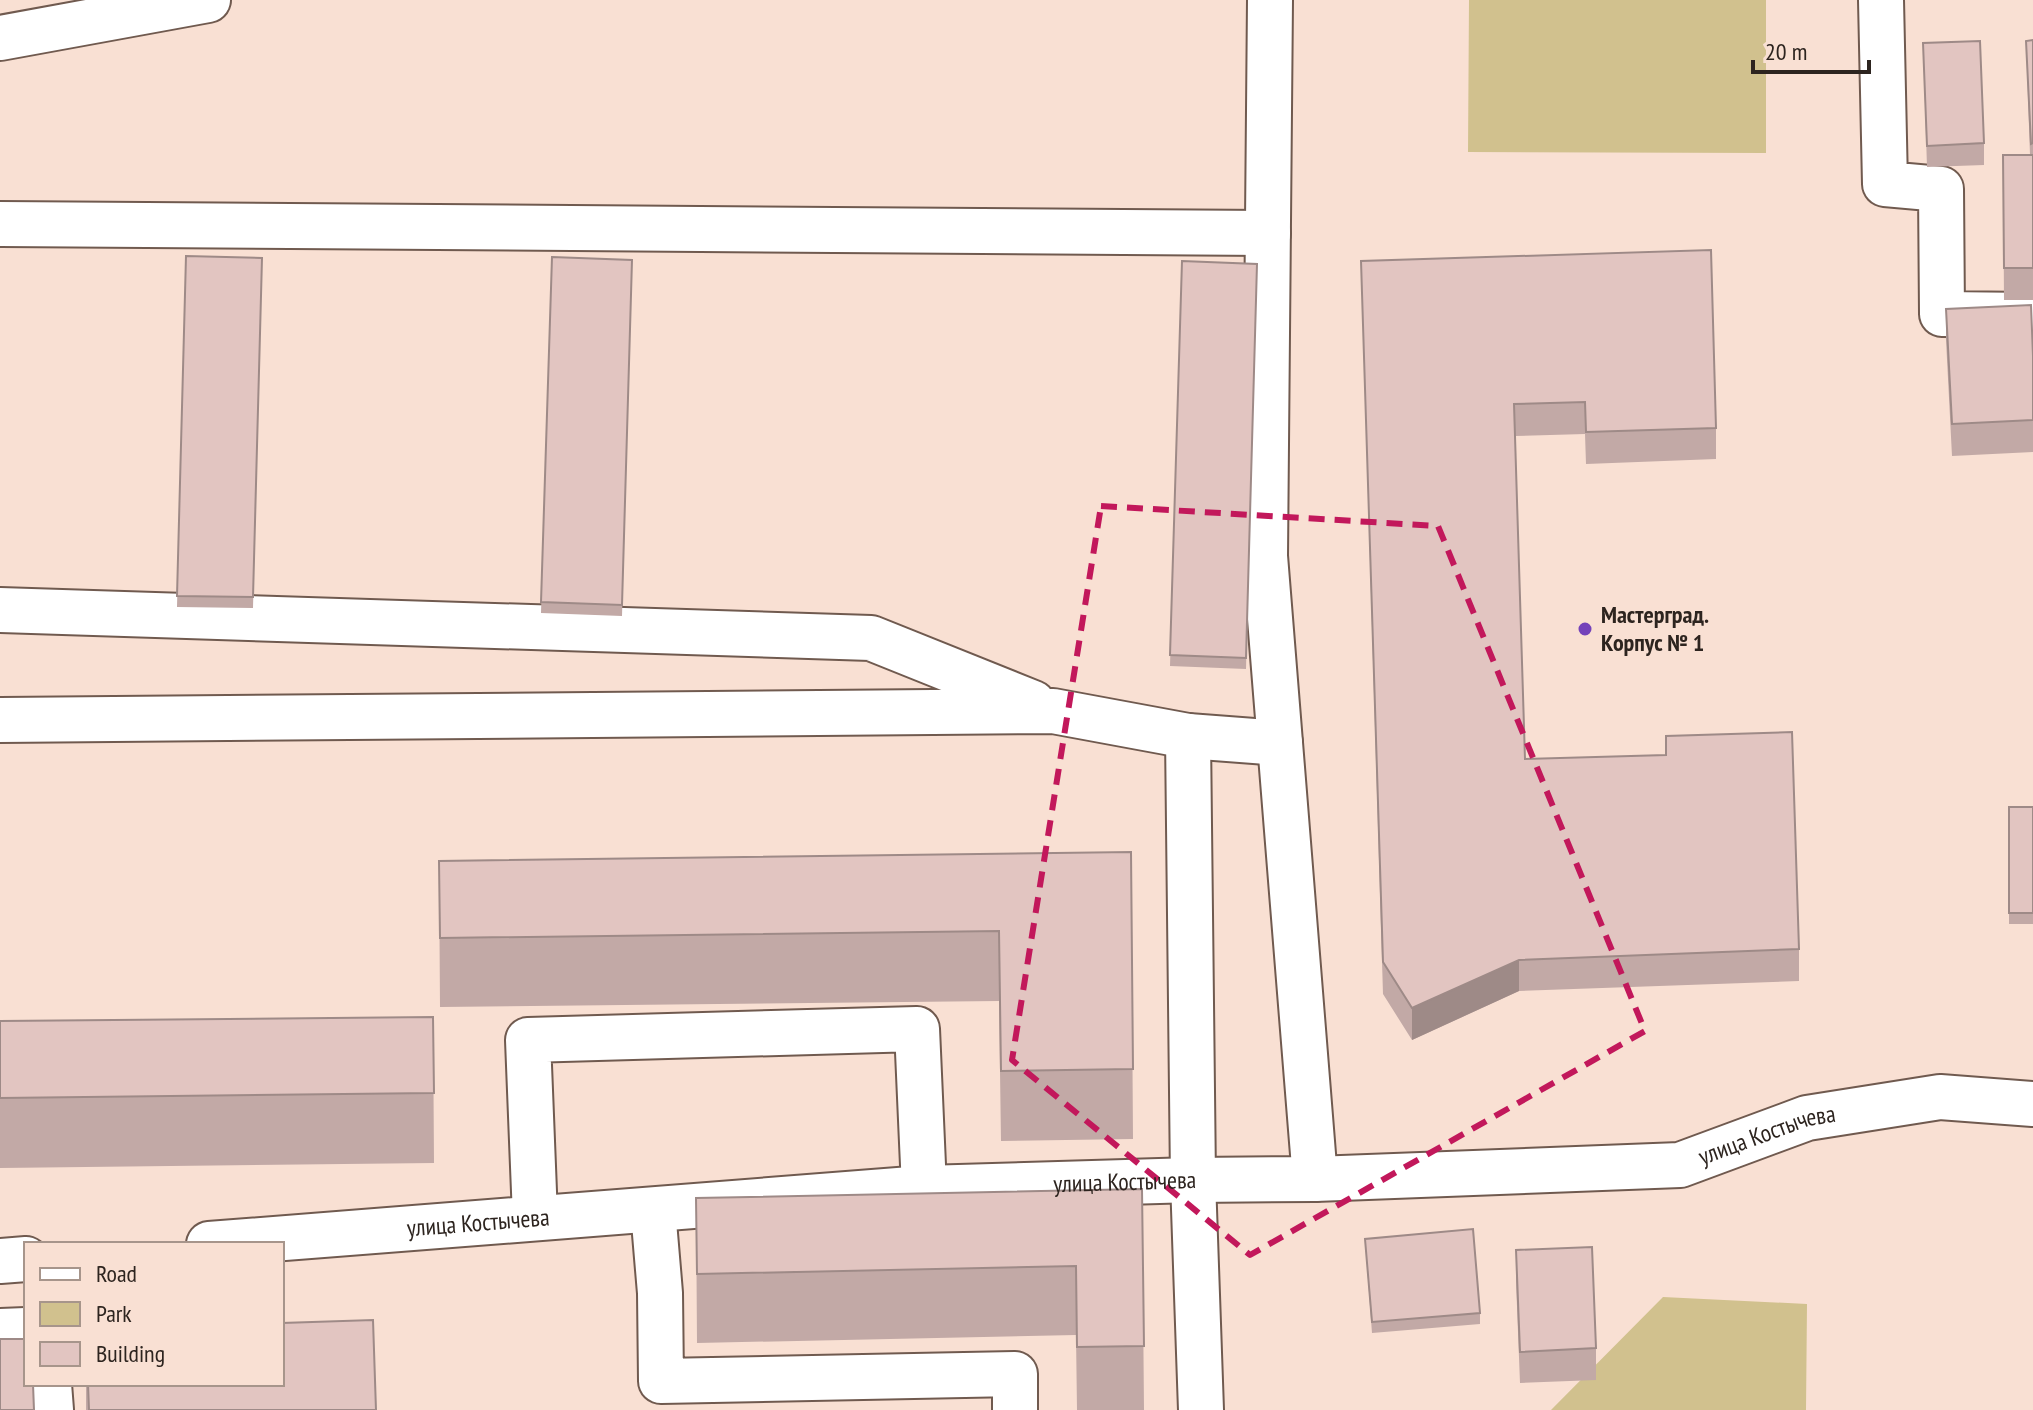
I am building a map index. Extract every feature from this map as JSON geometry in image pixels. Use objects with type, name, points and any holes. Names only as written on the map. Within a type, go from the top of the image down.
[{"type":"street","points":[[0,38],[208,0]]},
{"type":"street","points":[[1270,0],[1265,556],[1315,1179]]},
{"type":"street","points":[[1881,0],[1885,184],[1941,189],[1942,314],[2033,315]]},
{"type":"street","points":[[0,224],[1268,233]]},
{"type":"street","points":[[0,610],[871,638],[1053,711]]},
{"type":"street","points":[[0,720],[1053,711],[1188,736],[1280,743]]},
{"type":"street","points":[[1188,736],[1193,1180],[1201,1410]]},
{"type":"street","points":[[535,1217],[528,1040],[917,1029],[924,1188]]},
{"type":"street","name":"улица Костычева","points":[[233,1242],[924,1188],[1315,1179],[1680,1165],[1807,1118],[1940,1097],[2033,1104]]},
{"type":"street","points":[[653,1210],[660,1293],[661,1381],[1015,1374],[1015,1410]]},
{"type":"street","points":[[0,1261],[24,1259]]},
{"type":"street","points":[[0,1331],[24,1330]]},
{"type":"street","points":[[49,1386],[51,1410]]},
{"type":"highlighted area","points":[[1101,506],[1438,526],[1645,1031],[1250,1255],[1012,1060]]},
{"type":"green space","points":[[1469,0],[1766,0],[1766,153],[1468,152]]},
{"type":"green space","points":[[1663,1297],[1807,1304],[1806,1410],[1551,1410]]},
{"type":"building","points":[[2033,40],[2033,143],[2031,144],[2026,41]]},
{"type":"building","points":[[1980,41],[1984,143],[1927,146],[1923,43]]},
{"type":"building","points":[[2003,155],[2033,155],[2033,268],[2004,268]]},
{"type":"building","points":[[1711,250],[1716,428],[1586,432],[1585,402],[1514,404],[1525,759],[1666,755],[1666,736],[1792,732],[1799,949],[1519,960],[1412,1008],[1383,962],[1361,261]]},
{"type":"building","points":[[186,256],[262,258],[253,597],[177,596]]},
{"type":"building","points":[[552,257],[632,260],[622,605],[541,602]]},
{"type":"building","points":[[1182,261],[1257,264],[1246,658],[1170,655]]},
{"type":"building","points":[[2031,305],[2033,420],[1952,424],[1946,309]]},
{"type":"building","points":[[2009,807],[2033,807],[2033,913],[2009,913]]},
{"type":"building","points":[[1131,852],[1133,1069],[1001,1071],[999,931],[440,938],[439,861]]},
{"type":"building","points":[[433,1017],[434,1093],[0,1098],[0,1021]]},
{"type":"building","points":[[1142,1189],[1144,1346],[1077,1347],[1076,1266],[697,1274],[696,1198]]},
{"type":"building","points":[[1473,1229],[1480,1313],[1372,1322],[1365,1239]]},
{"type":"building","points":[[1592,1247],[1596,1348],[1520,1352],[1516,1250]]},
{"type":"building","points":[[373,1320],[376,1410],[89,1410],[88,1386],[284,1386],[284,1323]]},
{"type":"building","points":[[0,1339],[24,1339],[24,1386],[33,1386],[34,1410],[0,1410]]},
{"type":"place","name":"Мастерград. Корпус № 1","points":[[1585,629]]}]
